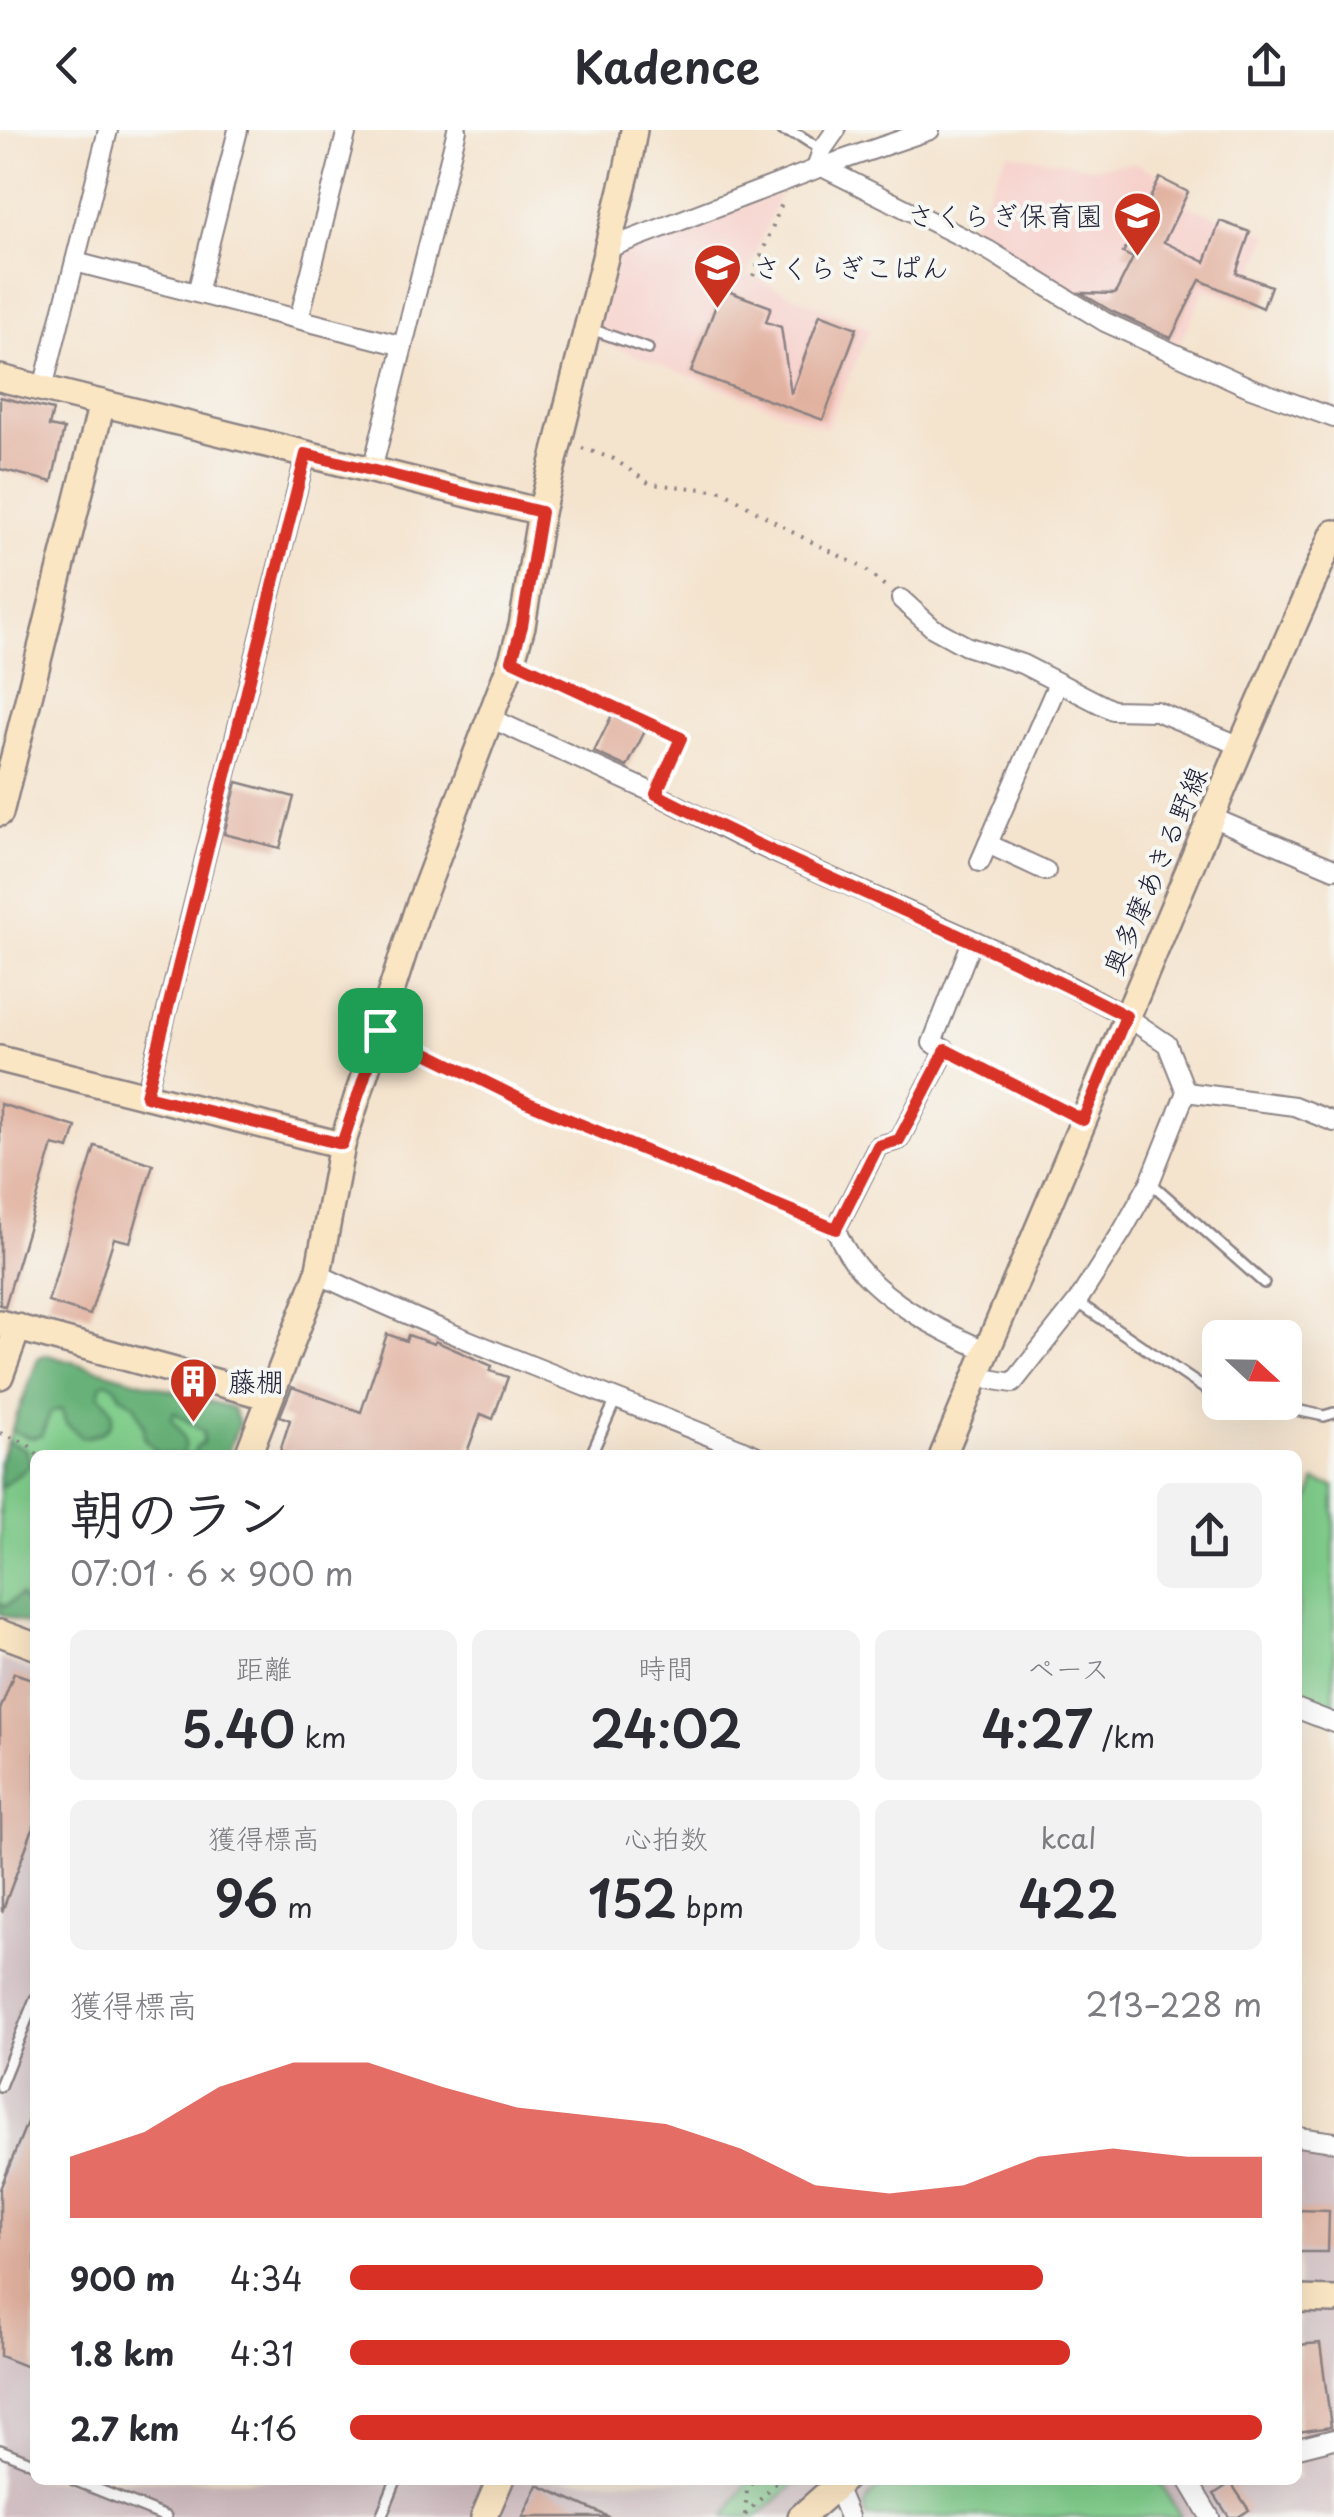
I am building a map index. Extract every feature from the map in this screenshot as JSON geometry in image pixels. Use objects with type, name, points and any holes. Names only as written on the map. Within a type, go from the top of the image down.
[{"type":"street","points":[[42,388],[108,130]]},
{"type":"street","points":[[197,293],[238,130]]},
{"type":"street","points":[[299,318],[347,130]]},
{"type":"street","points":[[372,470],[458,130]]},
{"type":"street","points":[[250,1450],[318,1274],[342,1144],[417,912],[522,626],[541,512],[634,130]]},
{"type":"street","points":[[820,162],[836,130]]},
{"type":"street","points":[[606,249],[790,180],[820,162],[930,130]]},
{"type":"street","points":[[820,162],[988,250],[1105,322],[1251,388],[1334,418]]},
{"type":"street","points":[[74,262],[404,346]]},
{"type":"street","points":[[0,378],[541,512]]},
{"type":"street","points":[[0,814],[102,403]]},
{"type":"street","points":[[146,1096],[306,454]]},
{"type":"street","name":"奥多摩あきる野線","points":[[945,1450],[1126,1016],[1332,541]]},
{"type":"street","points":[[902,599],[933,628],[966,646],[1022,664],[1112,710],[1156,711],[1241,746]]},
{"type":"street","points":[[980,862],[1058,683]]},
{"type":"street","points":[[490,718],[656,794],[736,836],[1028,964],[1126,1016],[1167,1044],[1186,1092],[1150,1182],[1077,1302],[1014,1383],[976,1377]]},
{"type":"street","points":[[1212,817],[1334,869]]},
{"type":"street","points":[[988,844],[1046,870]]},
{"type":"street","points":[[972,942],[932,1043],[946,1050],[899,1140],[878,1146],[836,1229],[841,1243],[872,1281],[931,1322],[987,1350]]},
{"type":"street","points":[[0,1059],[342,1144]]},
{"type":"street","points":[[1186,1092],[1294,1106],[1334,1122]]},
{"type":"street","points":[[318,1274],[388,1307],[743,1450]]},
{"type":"street","points":[[0,1376],[9,1325],[270,1398]]},
{"type":"street","points":[[0,1632],[30,1644]]},
{"type":"street","points":[[1302,1712],[1334,1723]]},
{"type":"street","points":[[1302,2138],[1334,2142]]},
{"type":"street","points":[[1302,2299],[1334,2300]]},
{"type":"street","points":[[1302,2447],[1334,2439]]},
{"type":"street","points":[[484,2517],[498,2485]]},
{"type":"street","points":[[801,2517],[837,2485]]},
{"type":"street","points":[[840,2485],[849,2517]]},
{"type":"street","points":[[1191,2485],[1210,2517]]},
{"type":"lane","points":[[782,130],[800,136],[820,162]]},
{"type":"lane","points":[[586,327],[648,350]]},
{"type":"lane","points":[[512,660],[681,738],[656,794]]},
{"type":"lane","points":[[380,1030],[526,1102]]},
{"type":"lane","points":[[946,1050],[1083,1120]]},
{"type":"lane","points":[[1150,1182],[1264,1283]]},
{"type":"lane","points":[[792,1213],[836,1229]]},
{"type":"lane","points":[[1077,1302],[1202,1387]]},
{"type":"lane","points":[[593,1450],[618,1397]]},
{"type":"lane","points":[[1302,1411],[1324,1416],[1334,1413]]},
{"type":"lane","points":[[0,2086],[30,2011]]},
{"type":"lane","points":[[0,2450],[30,2462]]},
{"type":"lane","points":[[86,2485],[166,2517]]},
{"type":"lane","points":[[382,2517],[394,2485]]},
{"type":"path","points":[[753,276],[790,180]]},
{"type":"path","points":[[559,439],[614,459],[650,484],[723,491],[864,568],[902,599]]},
{"type":"path","points":[[526,1102],[650,1150],[792,1213]]},
{"type":"path","points":[[0,1432],[32,1450]]},
{"type":"path","points":[[750,2485],[745,2515],[774,2485]]},
{"type":"shaded area","name":"さくらぎ保育園","points":[[1008,153],[1092,167],[1136,163],[1190,190],[1186,205],[1269,234],[1255,272],[1272,279],[1263,308],[1205,289],[1179,344],[1073,293],[967,230]]},
{"type":"shaded area","name":"さくらぎこぱん","points":[[780,193],[747,275],[870,329],[826,428],[596,340],[619,253]]},
{"type":"shaded area","points":[[0,1659],[30,1670],[30,2485],[1302,2485],[1302,2148],[1334,2152],[1334,2517],[0,2517]]},
{"type":"green space","points":[[47,1355],[233,1408],[239,1423],[229,1450],[30,1450],[30,1625],[0,1614],[0,1462],[38,1359]]},
{"type":"green space","points":[[47,1355],[233,1408],[239,1423],[229,1450],[195,1450],[203,1442],[203,1432],[174,1412],[172,1419],[183,1437],[184,1450],[155,1450],[144,1437],[134,1404],[108,1382],[102,1384],[99,1395],[111,1410],[111,1424],[100,1433],[81,1437],[66,1423],[61,1409],[51,1412],[41,1436],[31,1438],[11,1431],[38,1359]]},
{"type":"green space","points":[[7,1441],[25,1449],[30,1466],[0,1488],[0,1462]]},
{"type":"green space","points":[[1315,1481],[1334,1486],[1334,1712],[1302,1700],[1302,1530]]},
{"type":"green space","points":[[20,1595],[30,1608],[30,1625],[0,1614],[0,1603],[6,1606]]},
{"type":"green space","points":[[746,2485],[793,2485],[758,2517],[725,2517]]},
{"type":"green space","points":[[882,2485],[1162,2485],[1181,2517],[867,2517],[868,2500]]},
{"type":"building","points":[[1160,178],[1188,192],[1164,242],[1205,262],[1220,221],[1250,232],[1236,273],[1271,286],[1263,308],[1200,280],[1171,338],[1081,293],[1115,294],[1133,258],[1123,253]]},
{"type":"building","points":[[722,289],[771,307],[766,322],[781,327],[791,394],[820,314],[857,328],[823,420],[691,372]]},
{"type":"building","points":[[0,397],[53,410],[49,426],[64,429],[52,482],[0,469]]},
{"type":"building","points":[[612,715],[645,731],[627,767],[594,752]]},
{"type":"building","points":[[237,782],[294,797],[280,848],[224,834]]},
{"type":"building","points":[[0,1104],[76,1127],[69,1149],[53,1145],[5,1306],[0,1305]]},
{"type":"building","points":[[95,1146],[153,1164],[130,1242],[114,1238],[90,1315],[48,1302]]},
{"type":"building","points":[[387,1334],[406,1341],[408,1335],[434,1344],[435,1341],[508,1377],[493,1419],[481,1414],[468,1450],[280,1450],[290,1420],[280,1416],[292,1387],[361,1412]]},
{"type":"building","points":[[14,1673],[30,1678],[30,1836],[2,1912],[0,1710]]},
{"type":"building","points":[[30,2115],[30,2368],[0,2356],[0,2189]]},
{"type":"building","points":[[1302,2210],[1329,2211],[1328,2252],[1302,2252]]},
{"type":"building","points":[[1320,2343],[1331,2427],[1302,2431],[1302,2345]]},
{"type":"building","points":[[538,2485],[609,2517],[523,2517]]},
{"type":"building","points":[[1232,2485],[1249,2510],[1229,2517],[1214,2494]]},
{"type":"place","name":"さくらぎ保育園","points":[[1138,258]]},
{"type":"place","name":"さくらぎこぱん","points":[[718,310]]},
{"type":"place","name":"藤棚","points":[[193,1424]]},
{"type":"route","points":[[306,454],[541,512],[522,626],[512,660],[681,738],[656,794],[736,836],[1028,964],[1126,1016],[1083,1120],[946,1050],[899,1140],[878,1146],[836,1229],[526,1102],[380,1030],[342,1144],[146,1096],[306,454]]}]
